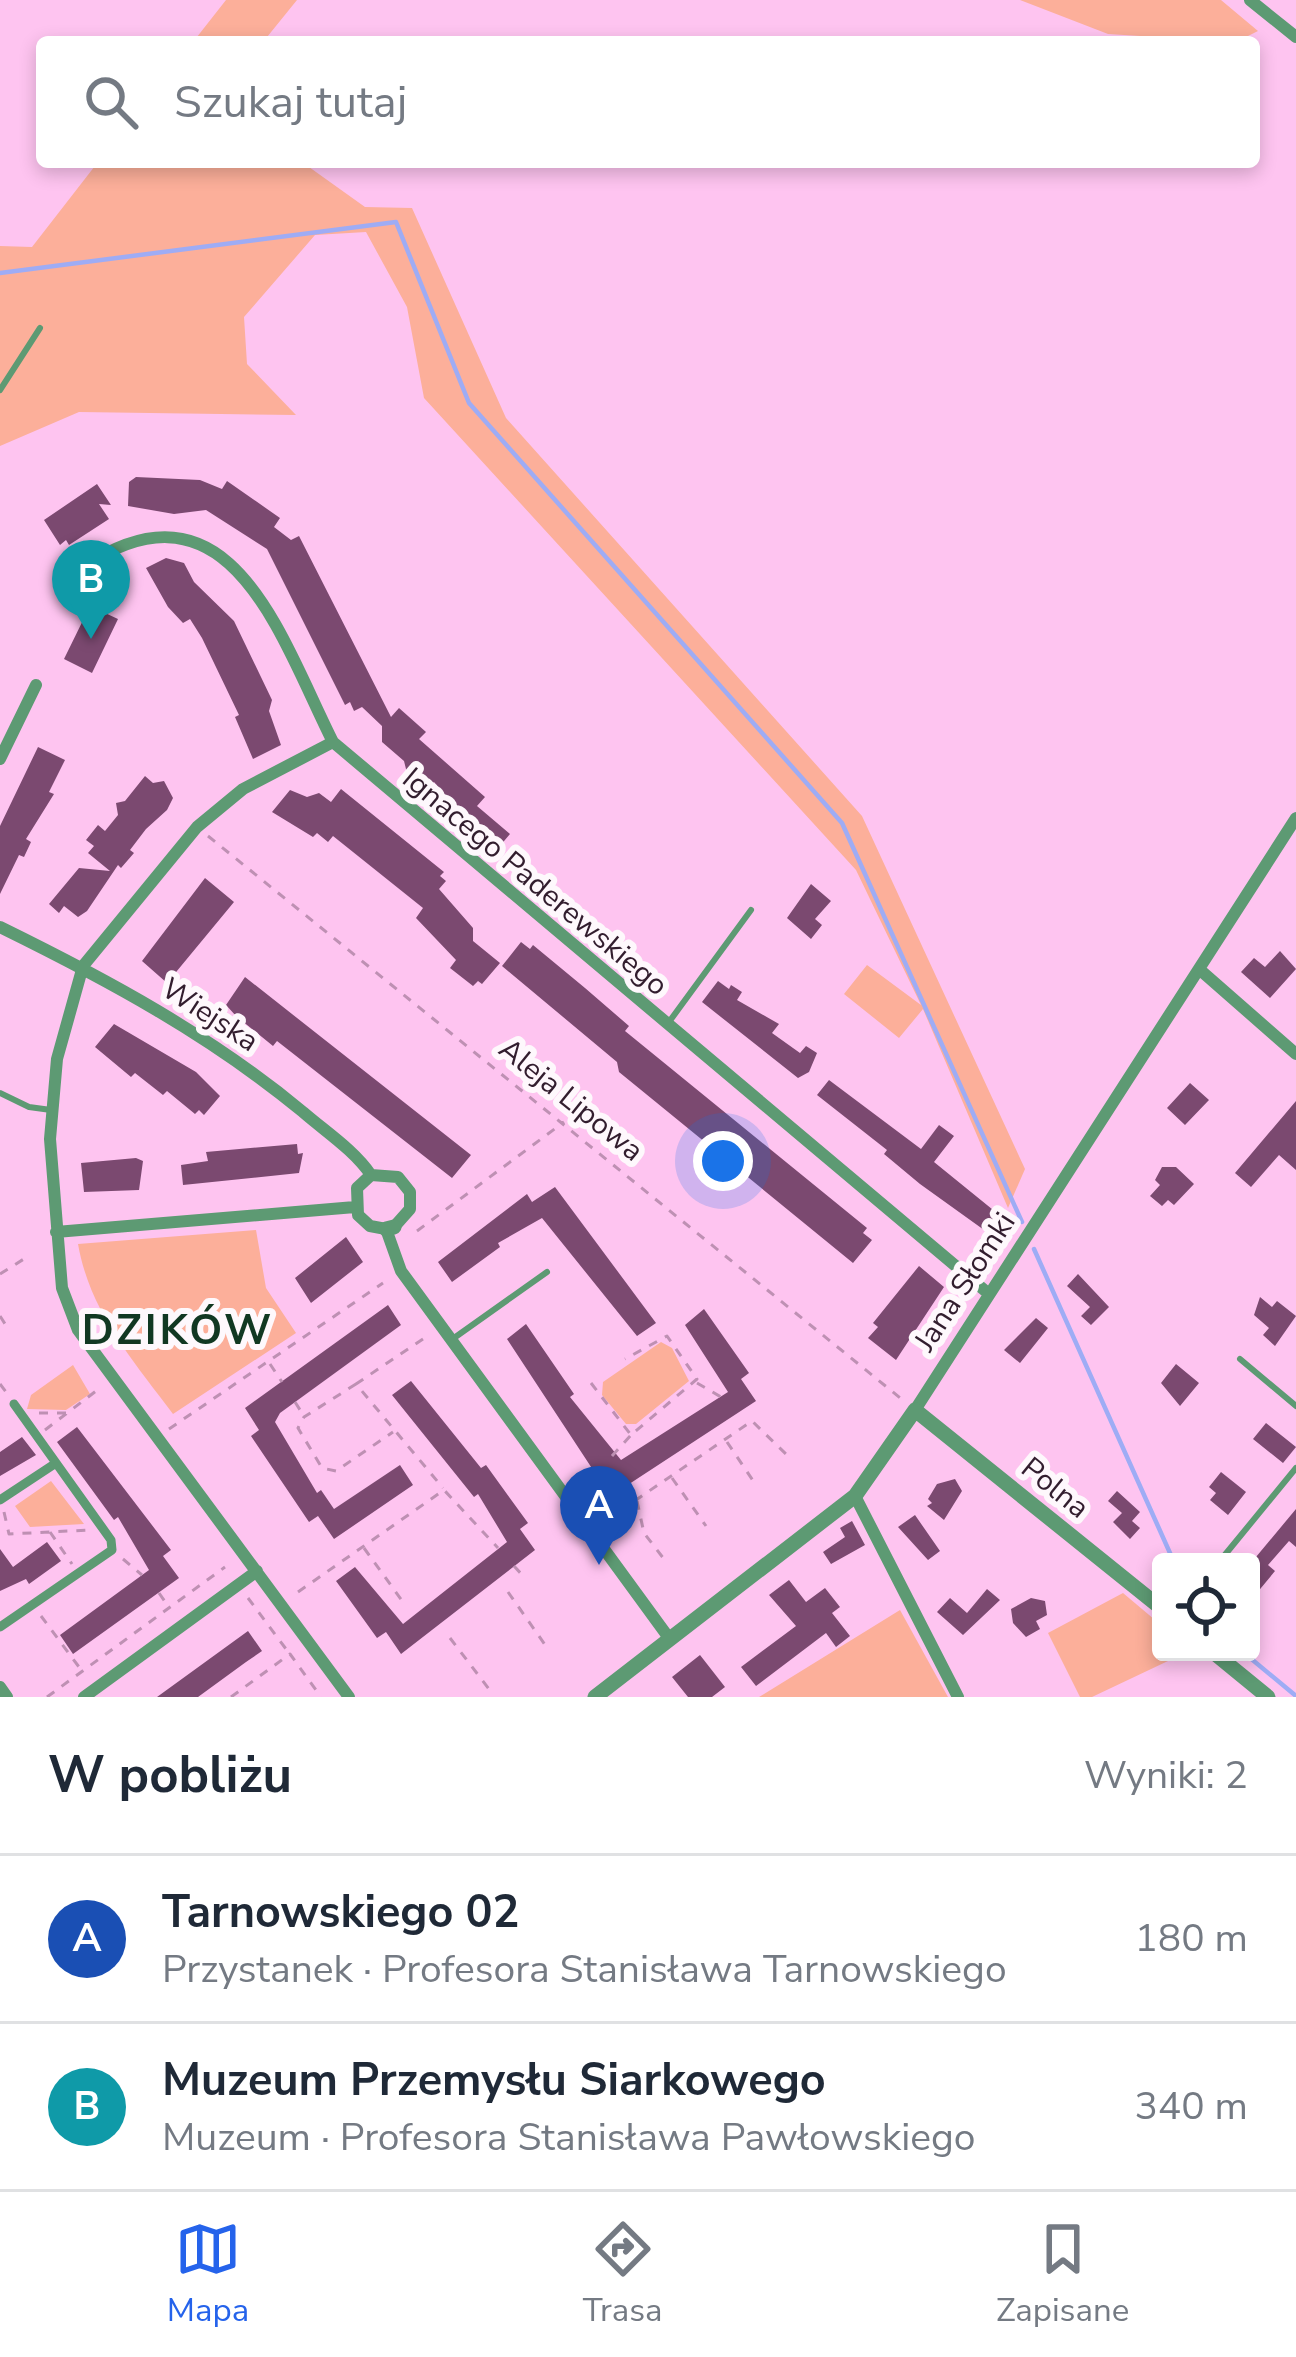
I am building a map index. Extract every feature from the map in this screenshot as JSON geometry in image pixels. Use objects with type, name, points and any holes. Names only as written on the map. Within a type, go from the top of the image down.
[{"type":"street","points":[[1250,0],[1296,37]]},
{"type":"street","name":"Ignacego Paderewskiego","points":[[86,566],[114,547],[145,536],[212,546],[238,567],[260,599],[333,742],[989,1294]]},
{"type":"street","points":[[0,759],[36,685]]},
{"type":"street","points":[[333,742],[243,789],[197,827],[83,967],[64,1029],[51,1109],[62,1288],[79,1330],[349,1697]]},
{"type":"street","name":"Jana Słomki","points":[[595,1697],[855,1496],[1296,818]]},
{"type":"street","name":"Wiejska","points":[[0,928],[83,967],[259,1076],[371,1175]]},
{"type":"street","points":[[1199,969],[1296,1054]]},
{"type":"street","points":[[371,1175],[398,1177],[410,1192],[410,1209],[390,1228],[363,1221],[355,1207],[358,1188],[371,1175]]},
{"type":"street","points":[[56,1232],[355,1207]]},
{"type":"street","points":[[390,1228],[401,1271],[669,1638]]},
{"type":"street","points":[[0,1627],[112,1550],[103,1529],[17,1408]]},
{"type":"street","name":"Polna","points":[[915,1410],[1152,1601]]},
{"type":"street","points":[[1,1499],[56,1463]]},
{"type":"street","points":[[855,1496],[958,1697]]},
{"type":"street","points":[[84,1697],[257,1570]]},
{"type":"street","points":[[1224,1661],[1268,1697]]},
{"type":"street","points":[[0,1688],[7,1697]]},
{"type":"lane","points":[[0,389],[40,328]]},
{"type":"lane","points":[[667,1025],[751,910]]},
{"type":"lane","points":[[0,1093],[29,1107],[51,1109]]},
{"type":"lane","points":[[451,1340],[547,1272]]},
{"type":"lane","points":[[1240,1359],[1296,1406]]},
{"type":"lane","points":[[1226,1553],[1296,1468]]},
{"type":"path","name":"Aleja Lipowa","points":[[197,827],[566,1121],[915,1410]]},
{"type":"path","points":[[417,1231],[566,1121]]},
{"type":"path","points":[[0,1274],[27,1257]]},
{"type":"path","points":[[163,1433],[383,1283]]},
{"type":"path","points":[[0,1316],[7,1327]]},
{"type":"path","points":[[625,1359],[667,1336],[693,1369],[695,1382]]},
{"type":"path","points":[[395,1431],[331,1472],[322,1468],[299,1434],[304,1417],[423,1339]]},
{"type":"path","points":[[269,1363],[282,1382]]},
{"type":"path","points":[[695,1382],[721,1397]]},
{"type":"path","points":[[612,1456],[695,1382]]},
{"type":"path","points":[[591,1383],[632,1435]]},
{"type":"path","points":[[356,1384],[498,1548]]},
{"type":"path","points":[[37,1436],[96,1391]]},
{"type":"path","points":[[295,1402],[304,1417]]},
{"type":"path","points":[[17,1408],[67,1413]]},
{"type":"path","points":[[735,1416],[743,1428]]},
{"type":"path","points":[[590,1531],[752,1421],[791,1459]]},
{"type":"path","points":[[725,1440],[756,1485]]},
{"type":"path","points":[[561,1492],[592,1469]]},
{"type":"path","points":[[582,1476],[635,1500]]},
{"type":"path","points":[[671,1476],[706,1526]]},
{"type":"path","points":[[298,1592],[444,1490]]},
{"type":"path","points":[[1,1499],[9,1534],[103,1529]]},
{"type":"path","points":[[635,1500],[644,1533],[664,1559]]},
{"type":"path","points":[[50,1532],[80,1575]]},
{"type":"path","points":[[363,1546],[403,1602]]},
{"type":"path","points":[[112,1550],[142,1575]]},
{"type":"path","points":[[514,1566],[525,1578]]},
{"type":"path","points":[[47,1697],[225,1567]]},
{"type":"path","points":[[243,1592],[321,1697]]},
{"type":"path","points":[[508,1592],[548,1648]]},
{"type":"path","points":[[158,1593],[170,1608]]},
{"type":"path","points":[[34,1606],[83,1672]]},
{"type":"path","points":[[450,1638],[492,1693]]},
{"type":"path","points":[[231,1697],[290,1654]]},
{"type":"shaded area","points":[[226,0],[297,0],[268,36],[198,36]]},
{"type":"shaded area","points":[[1020,0],[1221,0],[1258,31],[1248,36],[1108,34]]},
{"type":"shaded area","points":[[93,168],[310,168],[365,207],[412,208],[506,418],[862,816],[1025,1169],[1008,1208],[923,1009],[899,1038],[844,994],[867,965],[921,1005],[856,870],[424,398],[407,307],[366,232],[315,235],[244,317],[247,364],[296,415],[79,412],[0,446],[0,246],[32,247]]},
{"type":"shaded area","points":[[256,1230],[266,1288],[296,1333],[173,1414],[103,1313],[78,1244]]},
{"type":"shaded area","points":[[661,1342],[672,1348],[689,1381],[636,1424],[626,1424],[602,1395],[603,1382]]},
{"type":"shaded area","points":[[73,1365],[90,1394],[66,1410],[27,1409],[31,1395]]},
{"type":"shaded area","points":[[51,1481],[84,1524],[30,1527],[15,1506]]},
{"type":"shaded area","points":[[1123,1593],[1152,1617],[1152,1661],[1168,1661],[1092,1697],[1080,1697],[1048,1633]]},
{"type":"shaded area","points":[[900,1610],[948,1697],[759,1697]]},
{"type":"building","points":[[136,477],[200,480],[222,489],[227,481],[280,518],[274,527],[291,540],[299,536],[391,717],[399,708],[426,732],[419,739],[485,797],[477,806],[510,834],[499,847],[488,845],[434,782],[428,788],[407,773],[404,761],[382,742],[382,726],[362,707],[354,711],[350,702],[345,705],[267,549],[206,510],[174,514],[128,506],[129,482]]},
{"type":"building","points":[[97,484],[111,505],[99,504],[109,519],[69,545],[66,540],[60,545],[44,520]]},
{"type":"building","points":[[166,558],[184,563],[194,582],[234,621],[272,700],[269,711],[281,745],[253,759],[235,717],[239,715],[202,638],[190,619],[183,623],[168,607],[146,568]]},
{"type":"building","points":[[90,606],[118,619],[92,673],[64,659]]},
{"type":"building","points":[[38,747],[65,760],[49,792],[54,794],[26,839],[31,842],[24,857],[19,855],[0,894],[0,826]]},
{"type":"building","points":[[145,776],[153,783],[164,781],[173,798],[167,810],[146,829],[130,850],[134,853],[121,868],[118,865],[87,911],[78,917],[64,906],[59,913],[49,904],[79,868],[110,871],[88,853],[94,846],[86,840],[98,825],[105,831],[118,815],[116,803],[125,801]]},
{"type":"building","points":[[341,789],[444,872],[440,876],[446,881],[439,889],[473,928],[473,941],[500,963],[482,984],[478,981],[473,986],[450,968],[456,960],[416,918],[423,908],[333,836],[328,842],[317,833],[313,837],[272,812],[290,790],[307,797],[319,793],[331,802]]},
{"type":"building","points":[[205,878],[234,902],[167,983],[142,961]]},
{"type":"building","points":[[811,884],[831,901],[815,919],[822,925],[811,939],[787,918]]},
{"type":"building","points":[[521,942],[530,949],[533,945],[629,1026],[625,1031],[867,1228],[863,1233],[872,1240],[853,1263],[619,1072],[617,1062],[502,966]]},
{"type":"building","points":[[1280,951],[1296,969],[1270,998],[1241,972],[1254,958],[1265,967]]},
{"type":"building","points":[[245,977],[471,1155],[452,1178],[277,1041],[273,1046],[236,1016],[226,1005]]},
{"type":"building","points":[[718,981],[742,992],[737,1000],[779,1024],[772,1033],[800,1053],[806,1046],[817,1053],[809,1072],[798,1078],[702,1002]]},
{"type":"building","points":[[114,1024],[196,1072],[220,1096],[204,1115],[199,1110],[195,1114],[167,1091],[163,1095],[135,1073],[131,1077],[95,1047]]},
{"type":"building","points":[[829,1080],[921,1149],[939,1125],[954,1136],[934,1162],[1003,1218],[1008,1227],[998,1240],[920,1184],[884,1154],[887,1150],[817,1095]]},
{"type":"building","points":[[1190,1083],[1209,1100],[1185,1125],[1167,1108]]},
{"type":"building","points":[[1296,1101],[1296,1170],[1279,1155],[1251,1187],[1235,1173]]},
{"type":"building","points":[[297,1144],[298,1154],[303,1153],[299,1173],[183,1185],[181,1165],[208,1161],[206,1152]]},
{"type":"building","points":[[143,1161],[139,1190],[84,1192],[81,1163]]},
{"type":"building","points":[[1162,1167],[1176,1167],[1194,1184],[1174,1205],[1168,1200],[1162,1206],[1150,1196],[1160,1185],[1155,1180]]},
{"type":"building","points":[[555,1187],[656,1323],[637,1336],[542,1218],[498,1243],[500,1247],[452,1282],[438,1262],[527,1194],[532,1202]]},
{"type":"building","points":[[346,1237],[363,1262],[311,1303],[295,1278]]},
{"type":"building","points":[[919,1266],[944,1287],[896,1360],[868,1338],[878,1327],[873,1323]]},
{"type":"building","points":[[1078,1274],[1109,1307],[1091,1325],[1081,1316],[1090,1307],[1067,1286]]},
{"type":"building","points":[[1260,1297],[1272,1307],[1277,1301],[1296,1316],[1275,1346],[1263,1335],[1269,1328],[1254,1315]]},
{"type":"building","points":[[388,1305],[401,1325],[280,1413],[275,1422],[317,1493],[321,1490],[334,1509],[400,1465],[413,1485],[334,1539],[318,1516],[309,1522],[251,1436],[259,1430],[245,1408]]},
{"type":"building","points":[[704,1309],[749,1373],[741,1379],[756,1401],[620,1490],[605,1470],[597,1476],[507,1339],[526,1324],[574,1394],[570,1397],[621,1460],[728,1392],[685,1325]]},
{"type":"building","points":[[1036,1318],[1048,1328],[1020,1363],[1004,1350]]},
{"type":"building","points":[[1176,1364],[1199,1383],[1180,1406],[1161,1383]]},
{"type":"building","points":[[411,1381],[481,1468],[486,1465],[528,1523],[520,1529],[535,1550],[401,1654],[386,1632],[377,1638],[336,1581],[355,1567],[403,1624],[507,1542],[478,1494],[474,1497],[392,1395]]},
{"type":"building","points":[[1266,1423],[1296,1447],[1283,1463],[1253,1439]]},
{"type":"building","points":[[77,1427],[171,1550],[163,1556],[179,1578],[73,1654],[60,1635],[149,1570],[118,1517],[114,1520],[57,1442]]},
{"type":"building","points":[[22,1437],[36,1455],[0,1476],[0,1452]]},
{"type":"building","points":[[1221,1472],[1246,1492],[1228,1515],[1210,1500],[1216,1493],[1209,1487]]},
{"type":"building","points":[[955,1479],[962,1491],[944,1520],[927,1506],[932,1503],[928,1499],[937,1484]]},
{"type":"building","points":[[1117,1491],[1140,1512],[1132,1521],[1140,1528],[1130,1539],[1113,1522],[1122,1513],[1108,1501]]},
{"type":"building","points":[[1296,1509],[1296,1547],[1289,1541],[1268,1565],[1275,1571],[1260,1589],[1259,1553]]},
{"type":"building","points":[[915,1515],[940,1551],[928,1560],[898,1527]]},
{"type":"building","points":[[852,1521],[865,1545],[831,1564],[823,1552],[845,1537],[840,1528]]},
{"type":"building","points":[[47,1542],[61,1561],[29,1584],[26,1579],[0,1591],[0,1549],[13,1567]]},
{"type":"building","points":[[789,1580],[806,1602],[825,1588],[840,1607],[832,1613],[850,1636],[836,1647],[826,1633],[756,1686],[741,1667],[796,1626],[769,1595]]},
{"type":"building","points":[[987,1589],[1000,1600],[963,1635],[937,1612],[950,1598],[967,1613]]},
{"type":"building","points":[[1031,1598],[1045,1601],[1047,1615],[1036,1621],[1040,1629],[1026,1637],[1013,1623],[1011,1609]]},
{"type":"building","points":[[248,1631],[262,1651],[198,1697],[157,1697]]},
{"type":"building","points":[[700,1655],[725,1687],[712,1697],[688,1697],[672,1677]]},
{"type":"waterway","points":[[0,273],[396,222],[469,403],[842,823],[1022,1222]]},
{"type":"waterway","points":[[1034,1249],[1170,1553]]},
{"type":"waterway","points":[[1254,1661],[1296,1696]]},
{"type":"place","name":"Muzeum Przemysłu Siarkowego","points":[[91,639]]},
{"type":"place","name":"Tarnowskiego 02","points":[[599,1565]]},
{"type":"district","name":"DZIKÓW","points":[[178,1330]]}]
